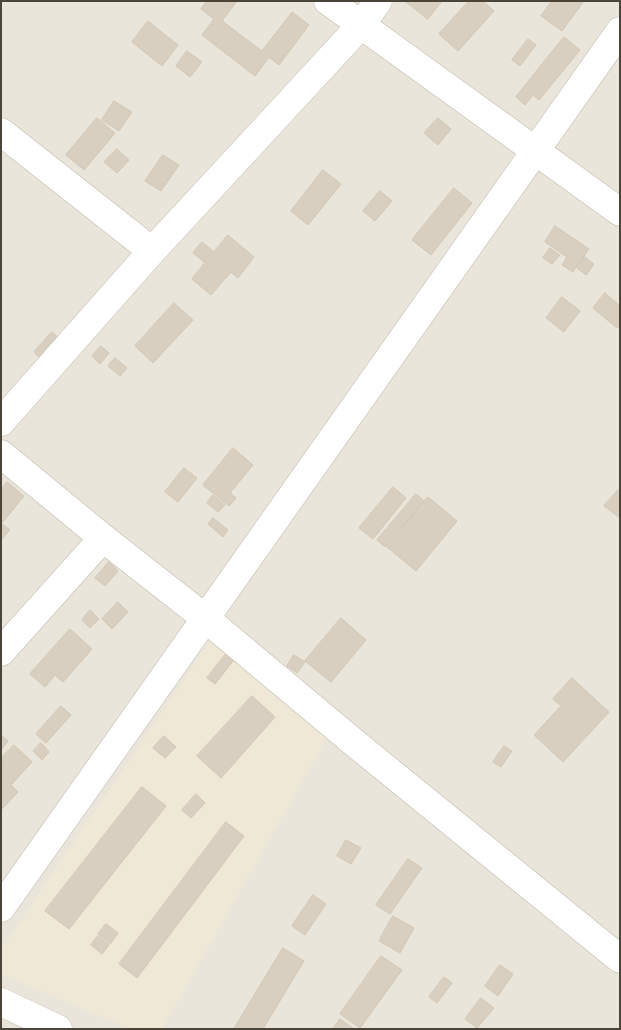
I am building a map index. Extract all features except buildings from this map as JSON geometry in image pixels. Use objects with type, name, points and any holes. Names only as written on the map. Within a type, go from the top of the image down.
[{"type":"street","points":[[328,1],[620,212]]},
{"type":"street","points":[[1,422],[152,251],[362,24],[378,1]]},
{"type":"street","points":[[1,908],[620,30]]},
{"type":"street","points":[[1,132],[152,251]]},
{"type":"street","points":[[1,454],[103,538],[205,618],[365,752],[618,952]]},
{"type":"street","points":[[1,652],[103,538]]},
{"type":"street","points":[[1,1002],[58,1029]]},
{"type":"shaded area","points":[[1,1],[620,1],[620,1029],[1,1029]]},
{"type":"shaded area","points":[[210,641],[328,736],[162,1029],[130,1029],[1,974],[1,950]]}]
